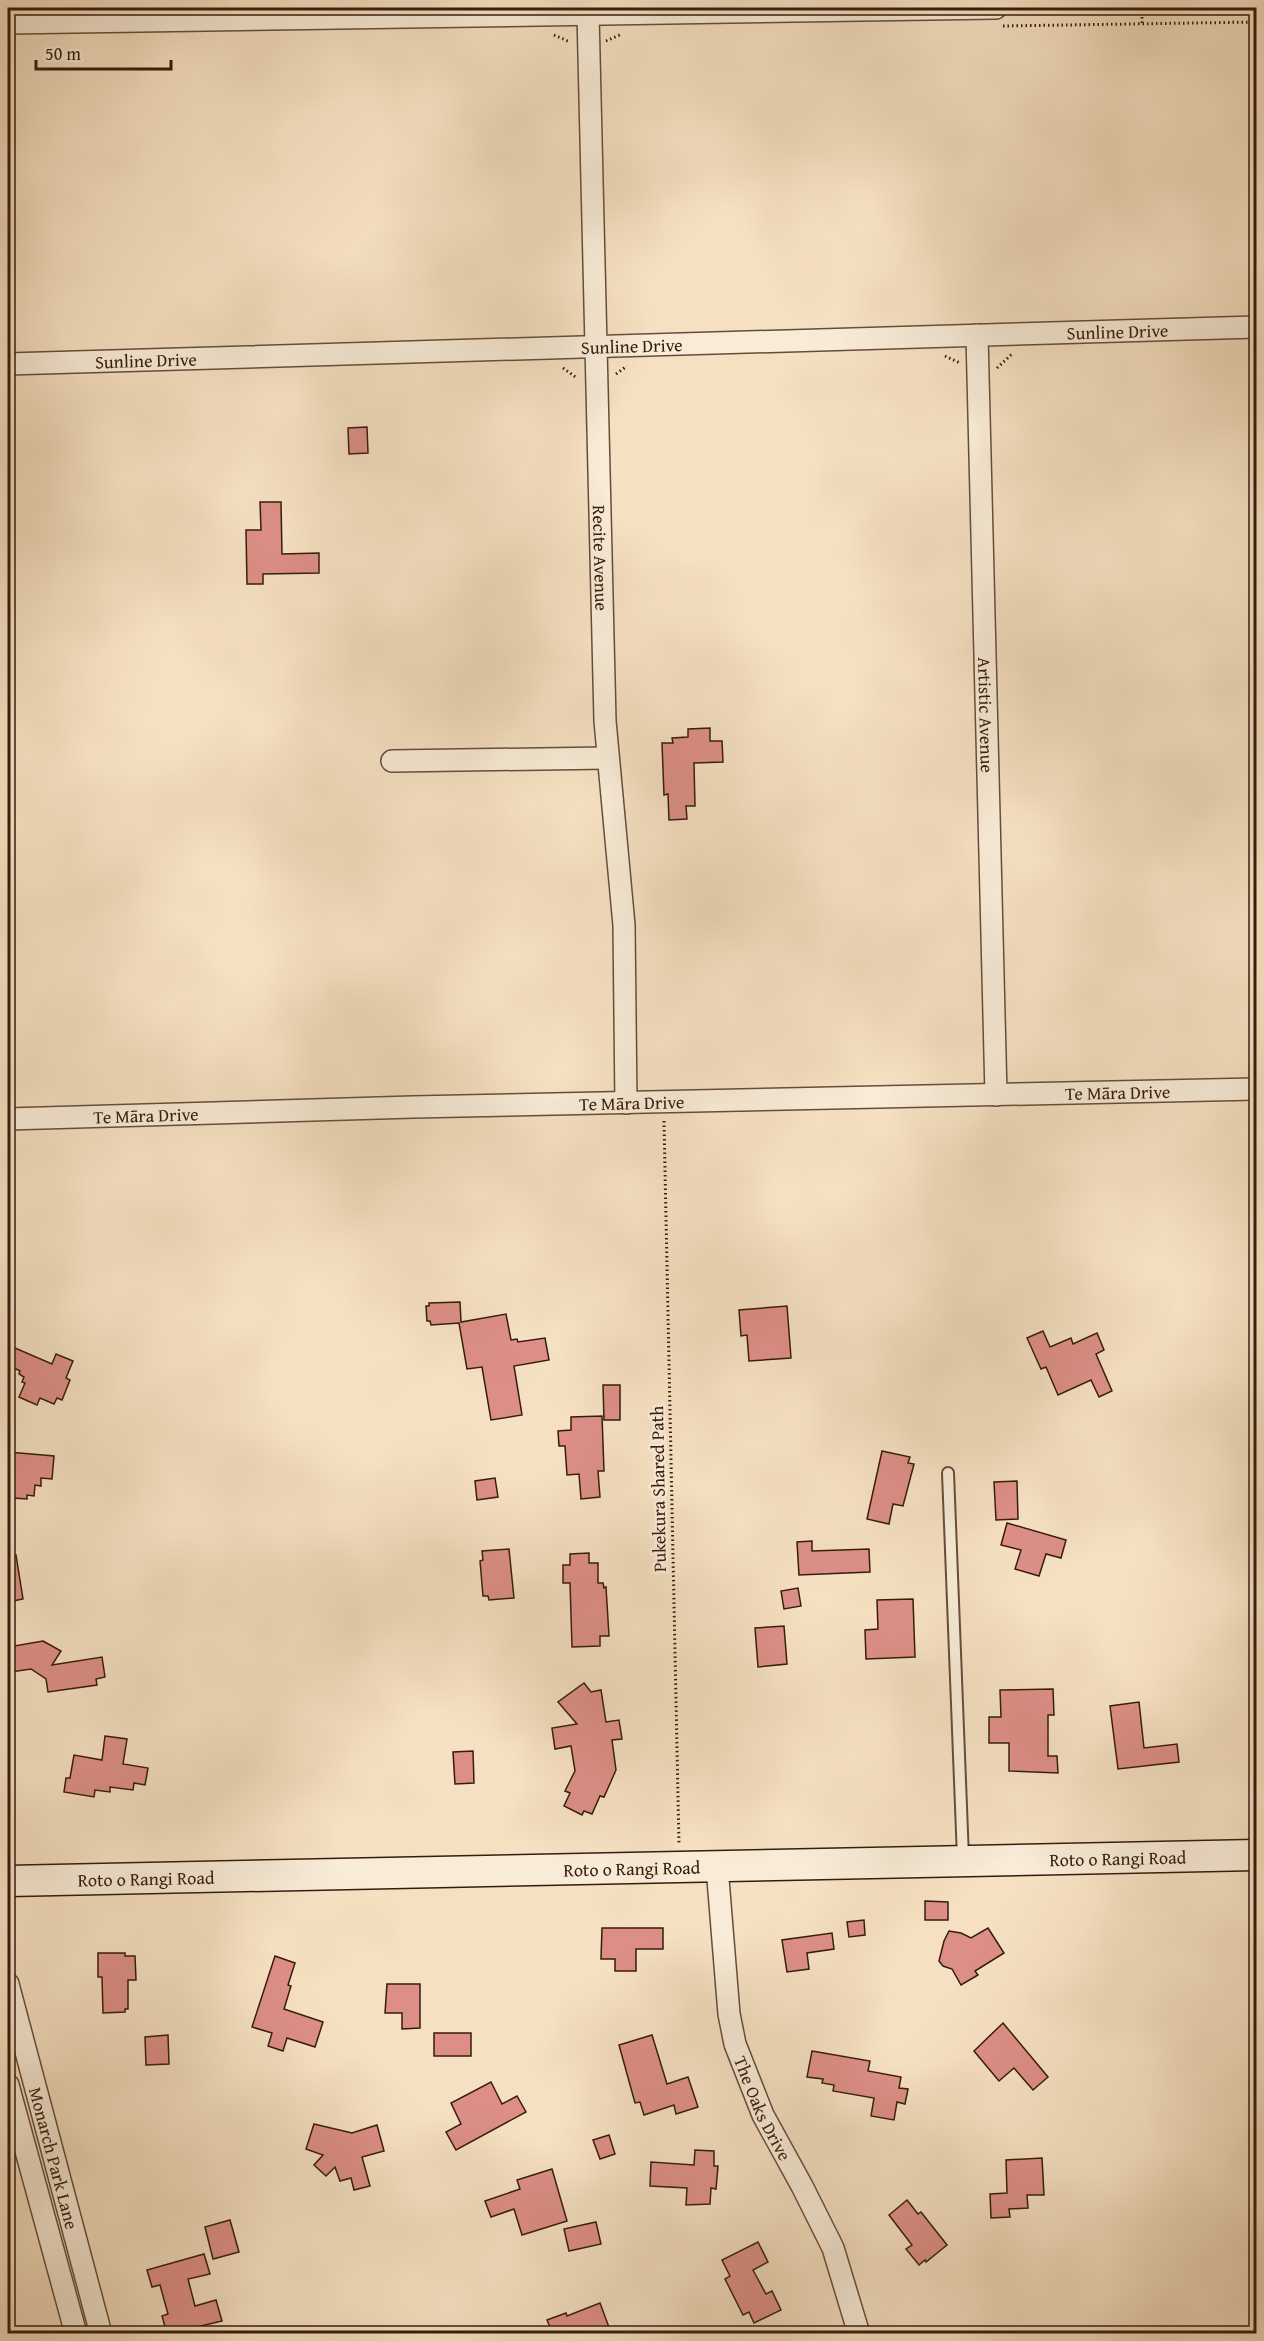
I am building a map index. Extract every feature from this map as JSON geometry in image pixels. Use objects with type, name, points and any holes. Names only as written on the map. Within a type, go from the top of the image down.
[{"type":"street","points":[[8,23],[996,8]]},
{"type":"street","name":"Recite Avenue","points":[[588,14],[607,758],[624,925],[626,1103]]},
{"type":"street","name":"Sunline Drive","points":[[8,364],[1257,327]]},
{"type":"street","name":"Artistic Avenue","points":[[977,335],[996,1095]]},
{"type":"street","points":[[392,761],[607,758]]},
{"type":"street","name":"Te Māra Drive","points":[[8,1119],[1257,1089]]},
{"type":"street","name":"Roto o Rangi Road","points":[[8,1881],[1257,1855]]},
{"type":"street","name":"The Oaks Drive","points":[[717,1867],[729,2014],[735,2044],[762,2115],[802,2186],[833,2248],[859,2334]]},
{"type":"street","name":"Monarch Park Lane","points":[[8,1984],[101,2334]]},
{"type":"street","points":[[8,2085],[76,2334]]},
{"type":"lane","points":[[948,1473],[963,1862]]},
{"type":"path","points":[[1142,8],[1142,24]]},
{"type":"path","name":"Pukekura Shared Path","points":[[664,1121],[679,1856]]},
{"type":"building","points":[[367,427],[368,453],[349,454],[348,428]]},
{"type":"building","points":[[260,502],[281,502],[282,554],[319,553],[319,573],[263,574],[263,584],[247,584],[246,530],[261,530]]},
{"type":"building","points":[[710,728],[710,741],[722,741],[723,762],[694,763],[695,806],[686,806],[687,819],[669,820],[668,794],[664,795],[662,743],[673,743],[672,738],[688,737],[688,729]]},
{"type":"building","points":[[460,1302],[461,1322],[506,1314],[511,1340],[517,1339],[518,1342],[545,1338],[549,1360],[514,1366],[522,1415],[491,1420],[482,1367],[467,1369],[459,1323],[431,1325],[430,1321],[427,1321],[426,1306],[429,1306],[429,1303]]},
{"type":"building","points":[[787,1306],[791,1358],[749,1361],[747,1335],[741,1336],[739,1310]]},
{"type":"building","points":[[1043,1331],[1050,1347],[1071,1338],[1073,1344],[1097,1333],[1104,1350],[1096,1354],[1112,1391],[1099,1397],[1091,1380],[1058,1395],[1046,1367],[1041,1369],[1027,1338]]},
{"type":"building","points":[[8,1345],[52,1364],[56,1354],[73,1361],[66,1378],[70,1380],[62,1400],[57,1398],[54,1404],[40,1398],[37,1405],[19,1397],[25,1383],[22,1382],[24,1377],[19,1374],[20,1371],[8,1365]]},
{"type":"building","points":[[603,1385],[620,1385],[620,1420],[604,1420]]},
{"type":"building","points":[[602,1416],[604,1471],[598,1471],[600,1497],[581,1499],[579,1474],[567,1475],[565,1446],[559,1446],[558,1431],[571,1430],[571,1417]]},
{"type":"building","points":[[882,1451],[910,1457],[908,1463],[914,1464],[903,1506],[893,1504],[889,1524],[867,1519]]},
{"type":"building","points":[[8,1452],[54,1456],[52,1479],[41,1478],[41,1486],[35,1485],[34,1496],[27,1495],[27,1499],[13,1498],[13,1494],[8,1493]]},
{"type":"building","points":[[495,1478],[498,1497],[477,1500],[475,1481]]},
{"type":"building","points":[[1017,1481],[1018,1519],[996,1520],[994,1482]]},
{"type":"building","points":[[1007,1523],[1066,1540],[1061,1558],[1046,1554],[1039,1576],[1015,1569],[1021,1550],[1001,1545]]},
{"type":"building","points":[[812,1541],[812,1551],[869,1549],[870,1572],[799,1575],[797,1542]]},
{"type":"building","points":[[509,1549],[514,1598],[489,1600],[488,1596],[483,1596],[480,1561],[483,1560],[482,1551]]},
{"type":"building","points":[[589,1553],[589,1563],[598,1563],[598,1583],[603,1583],[604,1588],[606,1587],[609,1636],[600,1636],[600,1646],[572,1647],[570,1583],[563,1583],[563,1565],[570,1565],[570,1554]]},
{"type":"building","points":[[16,1555],[23,1599],[8,1602],[8,1556]]},
{"type":"building","points":[[798,1588],[801,1606],[784,1609],[781,1591]]},
{"type":"building","points":[[913,1599],[915,1657],[866,1659],[865,1630],[878,1629],[877,1600]]},
{"type":"building","points":[[784,1626],[787,1664],[758,1667],[755,1628]]},
{"type":"building","points":[[43,1641],[61,1651],[52,1665],[102,1657],[105,1677],[96,1679],[97,1685],[48,1692],[46,1679],[31,1669],[11,1672],[8,1647]]},
{"type":"building","points":[[584,1683],[591,1692],[601,1690],[606,1722],[619,1720],[622,1739],[612,1740],[616,1770],[604,1797],[600,1796],[592,1814],[584,1811],[582,1815],[564,1806],[570,1793],[565,1791],[575,1771],[571,1746],[555,1749],[552,1728],[577,1724],[558,1702]]},
{"type":"building","points":[[1053,1689],[1054,1715],[1048,1715],[1048,1756],[1057,1756],[1058,1773],[1009,1771],[1009,1743],[989,1743],[989,1717],[1001,1717],[1000,1690]]},
{"type":"building","points":[[1139,1702],[1144,1748],[1177,1744],[1179,1762],[1118,1769],[1110,1706]]},
{"type":"building","points":[[105,1736],[127,1739],[123,1764],[148,1768],[145,1785],[134,1783],[133,1790],[110,1787],[110,1792],[95,1790],[94,1797],[64,1792],[66,1778],[70,1778],[74,1755],[102,1760]]},
{"type":"building","points":[[473,1751],[474,1783],[455,1784],[453,1752]]},
{"type":"building","points":[[925,1901],[948,1902],[948,1920],[925,1920]]},
{"type":"building","points":[[864,1920],[865,1935],[849,1937],[847,1922]]},
{"type":"building","points":[[602,1928],[663,1928],[663,1949],[636,1949],[636,1971],[615,1971],[615,1959],[601,1959]]},
{"type":"building","points":[[988,1928],[1004,1953],[975,1971],[978,1975],[961,1985],[952,1969],[943,1966],[939,1961],[944,1941],[949,1931],[971,1938]]},
{"type":"building","points":[[832,1933],[834,1949],[807,1953],[809,1969],[787,1972],[782,1940]]},
{"type":"building","points":[[98,1953],[125,1953],[125,1956],[135,1956],[136,1980],[128,1980],[128,2009],[125,2009],[125,2012],[103,2013],[102,1977],[98,1977]]},
{"type":"building","points":[[275,1956],[295,1963],[284,2009],[323,2022],[315,2047],[287,2038],[283,2051],[268,2046],[272,2033],[252,2027]]},
{"type":"building","points":[[387,1984],[420,1984],[420,2028],[402,2029],[402,2013],[385,2013]]},
{"type":"building","points":[[1003,2023],[1048,2077],[1033,2090],[1014,2068],[999,2081],[974,2051]]},
{"type":"building","points":[[434,2033],[471,2033],[471,2056],[434,2056]]},
{"type":"building","points":[[168,2035],[169,2064],[146,2065],[145,2037]]},
{"type":"building","points":[[652,2035],[667,2084],[688,2077],[698,2107],[676,2114],[674,2105],[644,2115],[640,2102],[635,2103],[619,2045]]},
{"type":"building","points":[[812,2051],[870,2061],[868,2071],[901,2077],[899,2088],[908,2089],[905,2104],[897,2102],[894,2120],[871,2116],[874,2098],[833,2091],[834,2085],[822,2083],[823,2079],[807,2077]]},
{"type":"building","points":[[491,2082],[502,2104],[517,2096],[526,2112],[456,2150],[446,2132],[461,2124],[451,2103]]},
{"type":"building","points":[[314,2124],[352,2133],[377,2125],[384,2151],[362,2157],[370,2186],[354,2190],[351,2178],[340,2181],[335,2167],[326,2176],[314,2165],[323,2155],[306,2149]]},
{"type":"building","points":[[609,2135],[615,2154],[600,2159],[593,2140]]},
{"type":"building","points":[[695,2150],[714,2151],[714,2166],[718,2166],[716,2189],[711,2188],[710,2204],[686,2205],[687,2188],[650,2186],[651,2162],[694,2165]]},
{"type":"building","points":[[1042,2158],[1044,2195],[1027,2195],[1028,2208],[1009,2209],[1010,2217],[991,2218],[990,2194],[1007,2193],[1006,2160]]},
{"type":"building","points":[[552,2169],[567,2221],[522,2235],[514,2209],[491,2217],[485,2201],[520,2189],[517,2180]]},
{"type":"building","points":[[907,2200],[918,2214],[921,2212],[947,2245],[919,2265],[906,2249],[912,2245],[889,2215]]},
{"type":"building","points":[[230,2220],[239,2252],[213,2259],[205,2227]]},
{"type":"building","points":[[596,2222],[601,2244],[569,2251],[564,2229]]},
{"type":"building","points":[[758,2242],[768,2262],[753,2270],[766,2294],[772,2291],[781,2310],[754,2323],[749,2312],[743,2315],[725,2279],[730,2276],[722,2260]]},
{"type":"building","points":[[204,2254],[210,2274],[188,2279],[195,2306],[216,2300],[222,2321],[167,2334],[162,2316],[168,2314],[160,2285],[152,2287],[147,2270]]},
{"type":"building","points":[[600,2303],[610,2330],[600,2334],[553,2334],[547,2320],[566,2313],[567,2316]]}]
